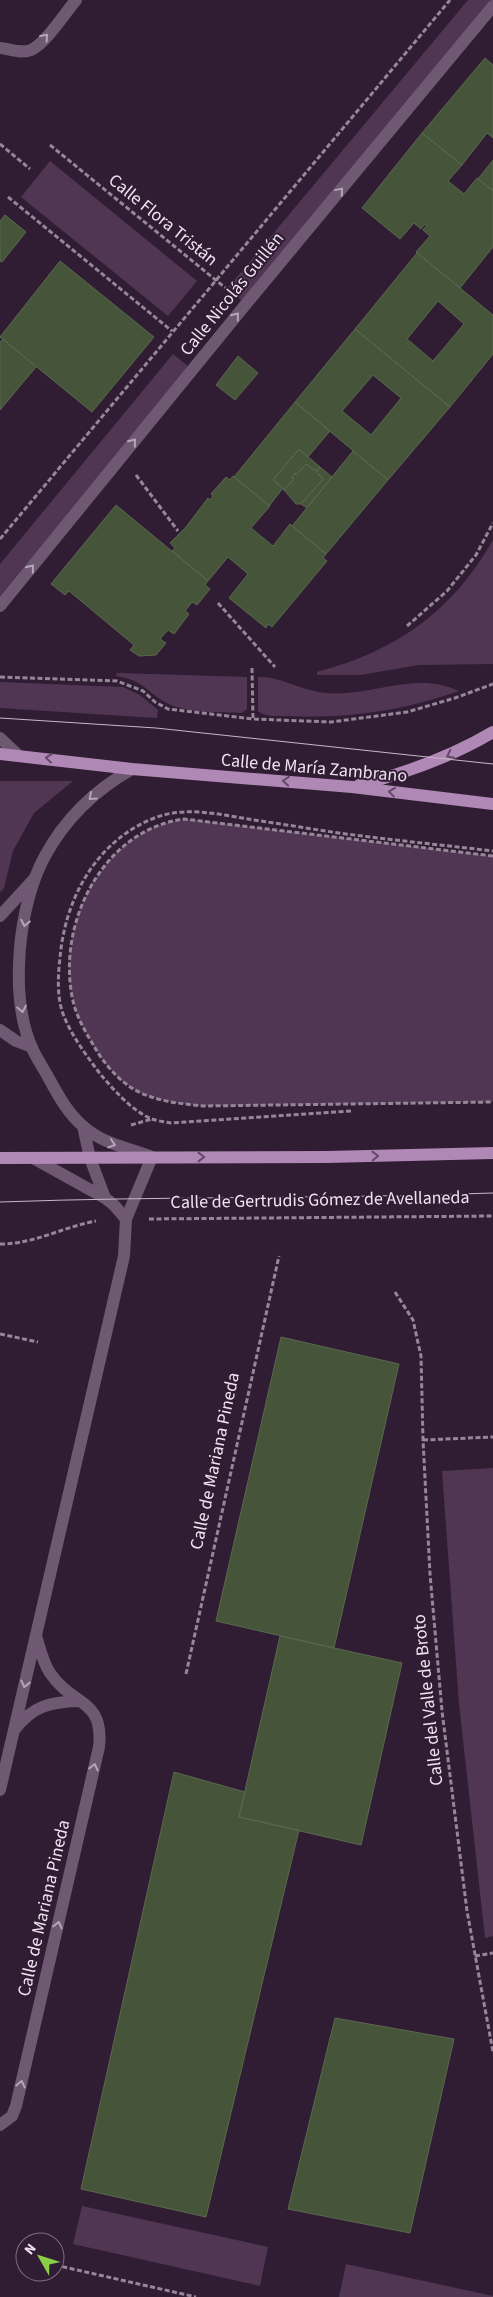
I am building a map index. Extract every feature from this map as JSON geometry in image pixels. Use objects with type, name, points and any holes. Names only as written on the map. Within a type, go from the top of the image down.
[{"type":"main road","points":[[352,787],[388,778],[442,758],[493,732]]},
{"type":"main road","name":"Calle de María Zambrano","points":[[0,754],[17,754],[132,769],[352,787],[493,804]]},
{"type":"main road","points":[[0,1158],[326,1157],[493,1153]]},
{"type":"street","points":[[0,47],[17,51],[30,50],[41,42],[76,0]]},
{"type":"street","name":"Calle Nicolás Guillén","points":[[0,606],[246,304],[493,6]]},
{"type":"street","points":[[0,738],[17,754]]},
{"type":"street","points":[[0,1790],[124,1256],[126,1220],[152,1157],[101,1140],[82,1126],[61,1100],[32,1047],[20,998],[18,969],[20,944],[36,877],[44,857],[76,812],[113,780],[132,769]]},
{"type":"street","points":[[0,916],[36,877]]},
{"type":"street","points":[[0,1030],[16,1041],[32,1047]]},
{"type":"street","points":[[82,1126],[90,1158],[105,1198]]},
{"type":"street","points":[[32,1158],[105,1198],[114,1204],[126,1220]]},
{"type":"street","name":"Calle de Mariana Pineda","points":[[0,2125],[12,2116],[16,2106],[99,1747],[100,1730],[98,1717],[50,1673],[36,1636]]},
{"type":"street","points":[[13,1731],[24,1717],[43,1706],[79,1701]]},
{"type":"path","name":"Calle Nicolás Guillén","points":[[0,539],[215,279],[450,0]]},
{"type":"path","points":[[0,144],[30,169]]},
{"type":"path","name":"Calle Flora Tristán","points":[[50,145],[246,304]]},
{"type":"path","points":[[8,197],[172,331]]},
{"type":"path","points":[[132,469],[178,531]]},
{"type":"path","points":[[407,626],[447,592],[476,555],[493,523]]},
{"type":"path","points":[[218,603],[275,666]]},
{"type":"path","points":[[252,668],[253,719]]},
{"type":"path","points":[[0,677],[117,681],[143,691],[155,702],[168,709],[253,719],[331,722],[407,712],[455,698],[493,684]]},
{"type":"path","points":[[351,1111],[171,1123],[152,1119],[124,1100],[79,1045],[62,1009],[58,991],[61,948],[71,904],[82,880],[111,844],[150,820],[176,812],[212,814],[375,838],[493,851]]},
{"type":"path","points":[[493,856],[184,819],[165,822],[143,832],[122,848],[96,878],[81,904],[69,956],[74,1005],[83,1027],[100,1057],[115,1074],[140,1092],[170,1102],[204,1106],[493,1102]]},
{"type":"path","name":"Calle de Gertrudis Gómez de Avellaneda","points":[[148,1219],[493,1216]]},
{"type":"path","points":[[0,1244],[17,1244],[82,1224],[103,1220]]},
{"type":"path","name":"Calle de Mariana Pineda","points":[[186,1674],[279,1256]]},
{"type":"path","name":"Calle del Valle de Broto","points":[[395,1292],[413,1320],[421,1356],[422,1440],[430,1574],[442,1711],[463,1883],[493,2052]]},
{"type":"path","points":[[0,1334],[38,1342]]},
{"type":"path","points":[[422,1440],[493,1437]]},
{"type":"path","points":[[475,1956],[493,1952]]},
{"type":"path","points":[[65,2267],[196,2297]]},
{"type":"shaded area","points":[[468,0],[493,0],[246,304],[227,289]]},
{"type":"shaded area","points":[[50,161],[197,281],[168,316],[21,197]]},
{"type":"shaded area","points":[[173,354],[189,367],[0,596],[0,564]]},
{"type":"shaded area","points":[[493,540],[493,664],[419,665],[360,675],[317,675],[317,672],[372,653],[397,640],[419,625],[440,608],[459,588]]},
{"type":"shaded area","points":[[117,673],[247,677],[247,709],[242,713],[206,712],[179,708],[157,697],[134,681],[116,676]]},
{"type":"shaded area","points":[[258,677],[275,679],[308,690],[326,693],[360,691],[410,683],[443,685],[459,691],[417,704],[353,715],[272,716],[258,711]]},
{"type":"shaded area","points":[[0,682],[123,687],[140,695],[158,710],[157,718],[0,708]]},
{"type":"shaded area","points":[[0,781],[73,781],[34,813],[13,851],[4,888],[0,892]]},
{"type":"shaded area","points":[[185,819],[493,856],[493,1102],[204,1106],[156,1099],[141,1093],[120,1079],[98,1053],[82,1026],[74,1005],[70,975],[71,945],[78,915],[90,887],[108,862],[129,842],[155,827]]},
{"type":"shaded area","points":[[493,1468],[493,1936],[485,1938],[459,1704],[442,1471]]},
{"type":"shaded area","points":[[82,2206],[268,2247],[260,2286],[73,2244]]},
{"type":"shaded area","points":[[346,2264],[493,2296],[493,2297],[339,2297]]},
{"type":"building","points":[[485,58],[493,65],[493,138],[487,133],[462,165],[422,133]]},
{"type":"building","points":[[422,133],[462,165],[448,181],[464,194],[477,178],[493,191],[493,247],[460,288],[416,252],[430,236],[423,230],[427,225],[425,224],[421,229],[414,223],[400,239],[362,208]]},
{"type":"building","points":[[493,160],[493,191],[478,179]]},
{"type":"building","points":[[5,215],[26,232],[2,262],[0,261],[0,221]]},
{"type":"building","points":[[417,253],[493,315],[493,354],[450,407],[355,329]],"holes":[[[438,301],[464,324],[433,361],[407,339]]]},
{"type":"building","points":[[60,261],[154,337],[92,412],[0,337]]},
{"type":"building","points":[[355,329],[450,407],[388,480],[295,402]],"holes":[[[373,375],[401,398],[371,435],[342,411]]]},
{"type":"building","points":[[3,339],[36,367],[0,410],[0,342]]},
{"type":"building","points":[[238,356],[258,373],[235,400],[216,385]]},
{"type":"building","points":[[295,402],[330,431],[308,457],[299,449],[273,480],[283,488],[269,506],[234,477]]},
{"type":"building","points":[[299,449],[320,467],[317,471],[306,464],[296,475],[295,473],[291,477],[294,479],[284,490],[273,480]]},
{"type":"building","points":[[353,451],[388,480],[326,554],[292,526]]},
{"type":"building","points":[[306,464],[317,471],[323,479],[301,504],[296,504],[284,490],[294,479],[291,477],[295,473],[296,475]]},
{"type":"building","points":[[320,467],[332,477],[307,508],[301,504],[323,479],[316,472]]},
{"type":"building","points":[[233,476],[270,506],[251,528],[273,546],[290,524],[326,554],[323,558],[327,561],[272,627],[268,624],[266,628],[229,598],[248,574],[228,557],[208,581],[172,551],[175,548],[170,543],[186,527],[208,498],[210,500],[213,496],[211,494],[226,477],[230,480]]},
{"type":"building","points":[[116,505],[208,581],[205,585],[210,589],[197,605],[192,602],[185,611],[189,614],[174,634],[168,630],[160,639],[166,643],[156,655],[139,656],[130,650],[134,645],[69,591],[65,595],[51,584]]},
{"type":"building","points":[[281,1337],[399,1364],[334,1648],[216,1621]]},
{"type":"building","points":[[280,1636],[402,1663],[361,1845],[239,1817]]},
{"type":"building","points":[[174,1772],[245,1792],[239,1817],[299,1830],[206,2217],[81,2189]]},
{"type":"building","points":[[335,2018],[454,2039],[410,2233],[288,2209]]},
{"type":"tram line","points":[[0,718],[156,728],[493,764]]},
{"type":"tram line","points":[[0,1202],[493,1193]]}]
